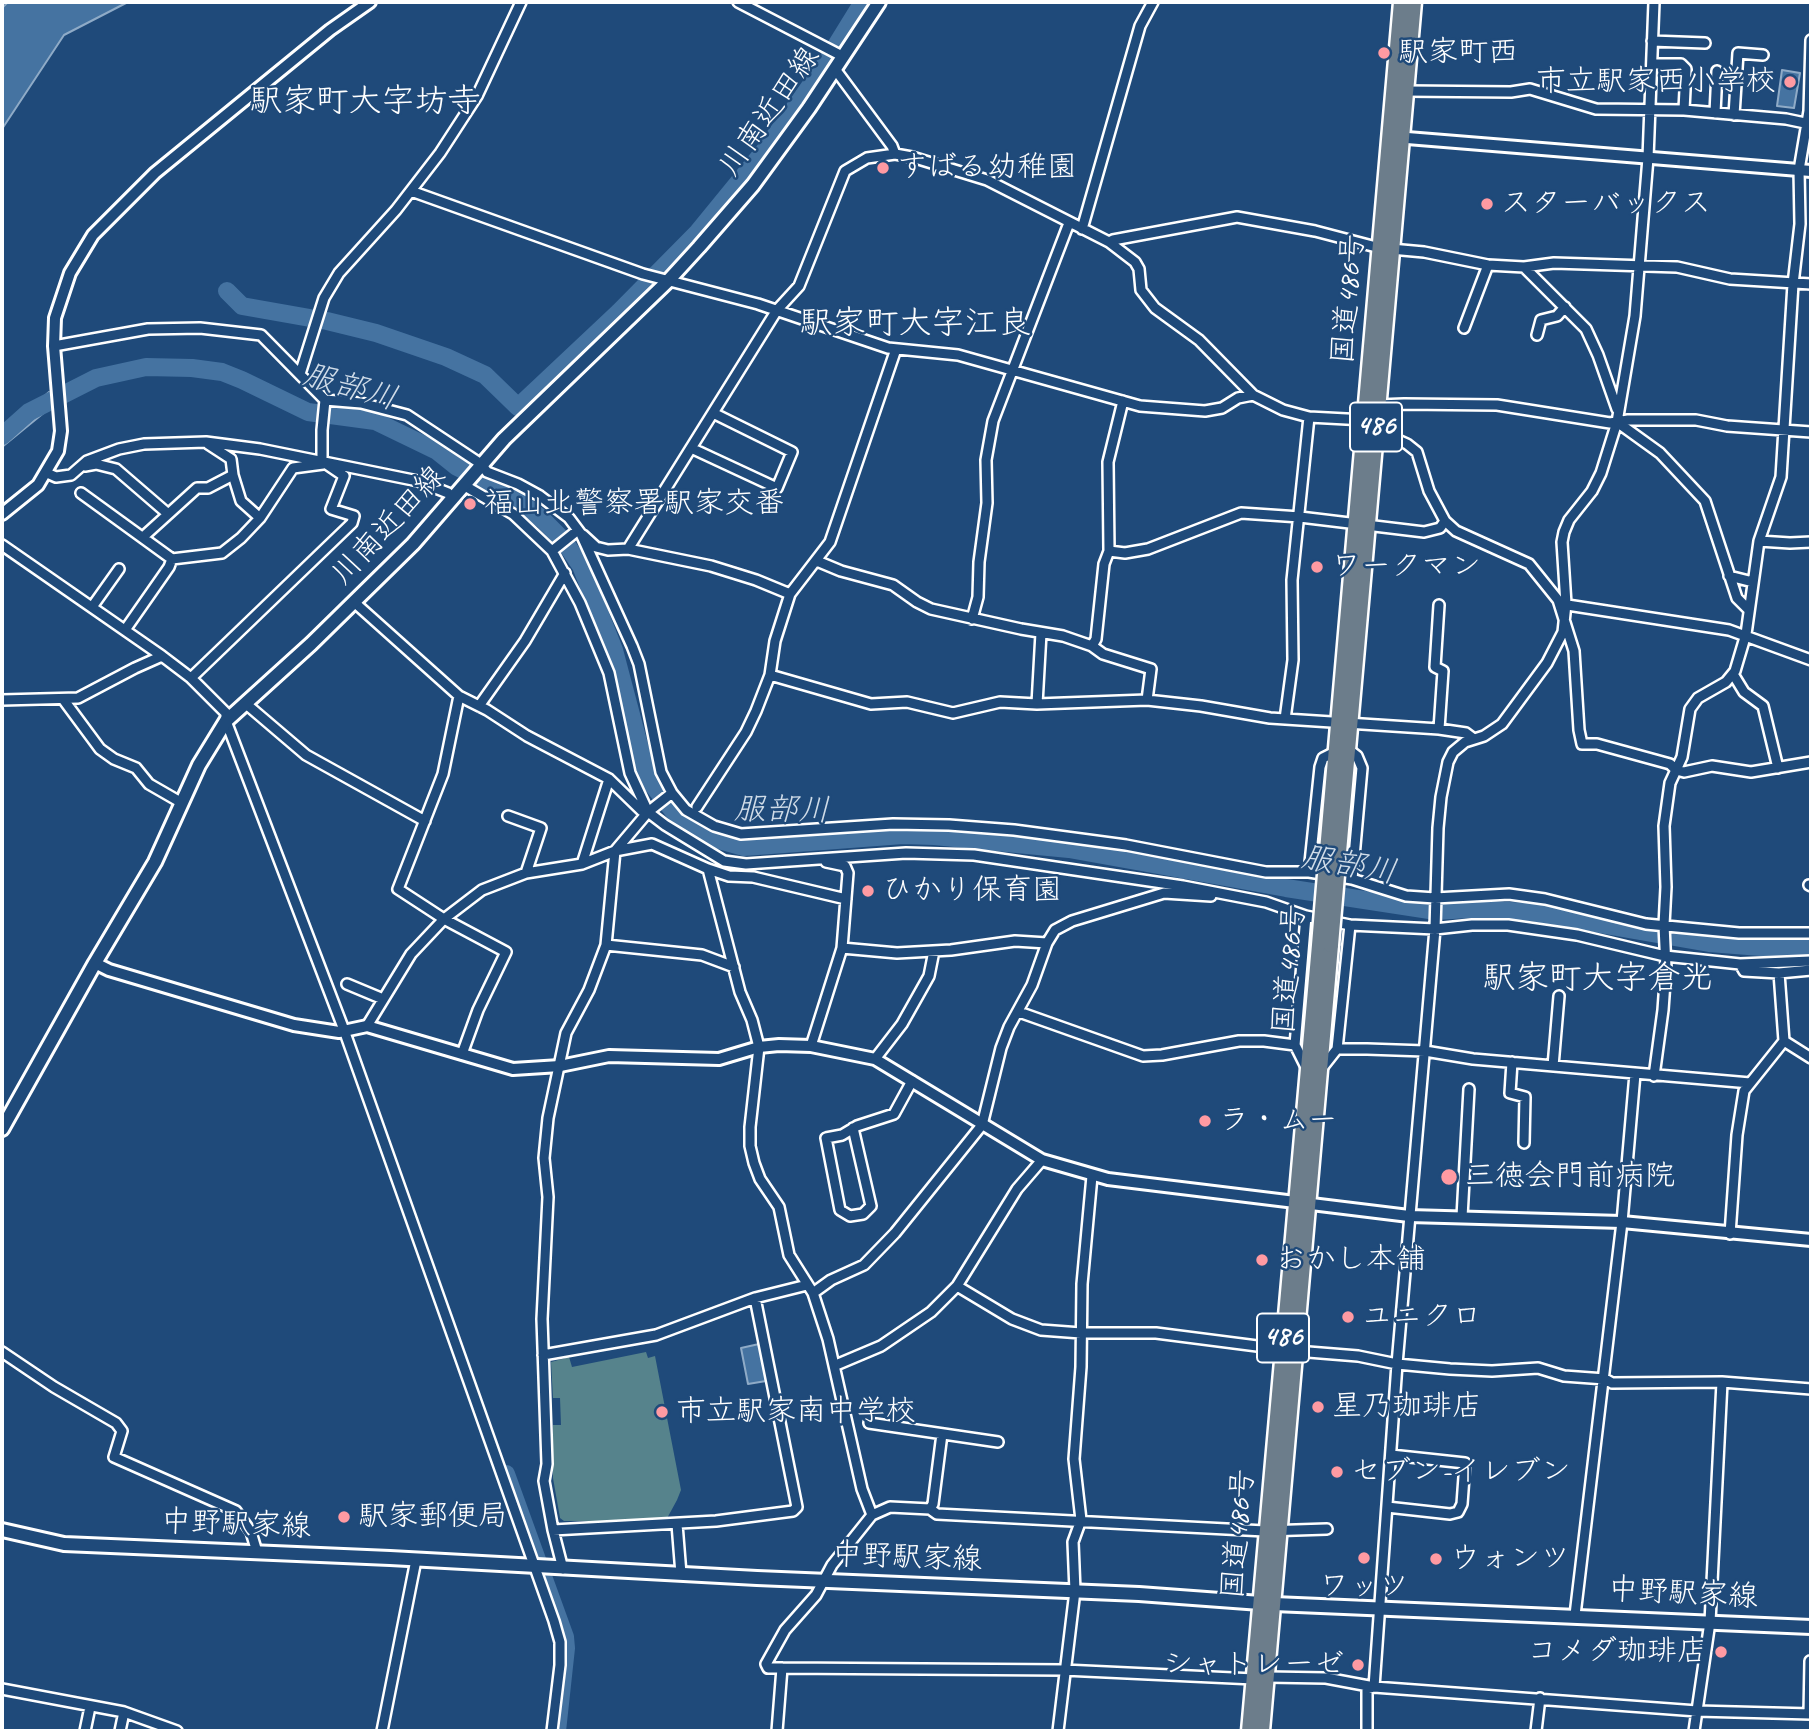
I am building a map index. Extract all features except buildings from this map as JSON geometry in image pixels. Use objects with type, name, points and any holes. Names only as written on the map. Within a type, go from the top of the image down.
[{"type":"highway","name":"国道486号","points":[[1262,1731],[1259,1603],[1272,1531],[1303,1203],[1396,137],[1401,2]]},
{"type":"highway","name":"国道486号","points":[[1396,137],[1406,91],[1414,2]]},
{"type":"highway","name":"国道486号","points":[[1371,426],[1378,405],[1386,248]]},
{"type":"highway","name":"国道486号","points":[[1249,1731],[1275,1604],[1272,1531]]},
{"type":"main road","name":"川南近田線","points":[[2,1129],[155,862],[199,765],[226,721],[413,544],[504,439],[667,282],[753,185],[879,2]]},
{"type":"main road","name":"中野駅家線","points":[[2,1530],[64,1544],[1075,1591],[1275,1604],[1379,1606],[1811,1627]]},
{"type":"street","points":[[2,514],[38,485],[58,451],[61,431],[55,318],[70,273],[93,235],[155,173],[330,30],[370,2]]},
{"type":"street","points":[[300,374],[324,298],[339,273],[411,191],[440,153],[477,96],[520,2]]},
{"type":"street","points":[[738,2],[842,57]]},
{"type":"street","points":[[1083,229],[1140,26],[1150,2]]},
{"type":"street","points":[[1654,2],[1648,158],[1639,267],[1617,422],[1601,473],[1592,491],[1569,520],[1562,542],[1565,630],[1574,651],[1578,730],[1582,744],[1597,744],[1670,764],[1676,770],[1684,772],[1712,766],[1751,772],[1811,762]]},
{"type":"street","points":[[1654,1076],[1666,968],[1664,826],[1670,783],[1682,757],[1690,709],[1698,698],[1726,682],[1733,674],[1746,634],[1759,541],[1781,477],[1793,284],[1805,171],[1805,124],[1809,111],[1811,40]]},
{"type":"street","points":[[1653,41],[1705,43]]},
{"type":"street","points":[[1734,114],[1738,53],[1763,55]]},
{"type":"street","points":[[1652,64],[1681,64],[1686,69],[1684,110]]},
{"type":"street","points":[[835,69],[892,146],[895,155]]},
{"type":"street","points":[[1715,113],[1717,71]]},
{"type":"street","points":[[1406,91],[1511,92],[1530,89],[1597,109],[1684,110],[1786,119],[1805,124]]},
{"type":"street","points":[[1396,137],[1805,171]]},
{"type":"street","points":[[628,549],[777,310],[799,286],[845,171],[867,158],[895,155],[912,157],[987,180],[1109,242],[1135,262],[1139,269],[1141,290],[1155,308],[1199,340],[1254,395],[1283,411],[1371,426],[1407,444],[1417,452],[1429,491],[1445,521],[1456,531],[1529,564],[1563,604],[1746,634],[1811,660]]},
{"type":"street","points":[[411,191],[667,282],[777,310],[897,349],[958,355],[1140,406],[1205,411],[1223,408],[1238,398],[1254,395]]},
{"type":"street","points":[[1109,242],[1237,217],[1386,248],[1424,252],[1488,265],[1524,267],[1554,262],[1677,267],[1730,279],[1811,284]]},
{"type":"street","points":[[972,618],[978,597],[979,562],[987,503],[986,460],[993,421],[1069,223]]},
{"type":"street","points":[[1464,328],[1488,265]]},
{"type":"street","points":[[1524,267],[1586,329],[1617,411]]},
{"type":"street","points":[[1537,335],[1541,320],[1557,316],[1565,307]]},
{"type":"street","points":[[55,351],[148,329],[200,328],[261,335],[325,402],[362,403],[407,415],[487,472],[540,496],[569,517],[639,664],[661,772],[672,793],[686,810],[714,825],[741,834],[858,826],[948,825],[1014,830],[1126,845],[1266,872],[1309,872],[1352,879],[1406,897],[1509,894],[1545,899],[1664,928],[1739,933],[1811,933]]},
{"type":"street","points":[[696,807],[746,732],[770,675],[775,641],[790,594],[830,542],[897,349]]},
{"type":"street","points":[[1092,646],[1096,639],[1104,564],[1109,551],[1108,462],[1123,401]]},
{"type":"street","points":[[323,462],[325,402]]},
{"type":"street","points":[[1378,405],[1497,405],[1610,423],[1696,420],[1727,426],[1811,432]]},
{"type":"street","points":[[691,448],[777,488],[792,452],[713,413]]},
{"type":"street","points":[[1285,719],[1293,660],[1292,580],[1310,417]]},
{"type":"street","points":[[1617,422],[1660,453],[1705,501],[1737,598],[1748,609]]},
{"type":"street","points":[[47,473],[62,477],[71,475],[87,461],[119,449],[144,444],[206,442],[418,481],[448,493],[453,499]]},
{"type":"street","points":[[206,442],[232,458],[233,475],[241,501],[260,518]]},
{"type":"street","points":[[81,493],[172,559],[222,553],[260,518],[293,468],[323,462],[344,476],[331,509],[354,516],[352,523],[191,678]]},
{"type":"street","points":[[80,466],[96,464],[116,469],[167,513]]},
{"type":"street","points":[[143,537],[197,488],[208,488],[233,475]]},
{"type":"street","points":[[466,485],[513,514],[554,550],[609,673],[630,773],[650,811],[665,825],[724,861],[746,864],[906,853],[974,855],[1222,893],[1350,925],[1435,929],[1484,925],[1543,929],[1665,956],[1740,964],[1811,961]]},
{"type":"street","points":[[1109,551],[1148,549],[1241,513],[1300,517],[1424,532],[1440,528],[1445,521]]},
{"type":"street","points":[[578,533],[586,536],[596,547],[608,550],[628,549],[711,566],[790,594]]},
{"type":"street","points":[[554,550],[578,533]]},
{"type":"street","points":[[1759,541],[1811,542]]},
{"type":"street","points":[[2,545],[162,656],[191,678],[226,713],[226,721],[344,1031],[539,1567],[560,1643],[561,1665],[552,1731]]},
{"type":"street","points":[[125,630],[172,559]]},
{"type":"street","points":[[817,561],[841,571],[893,585],[931,609],[1063,636],[1092,646],[1103,654],[1151,669],[1147,700]]},
{"type":"street","points":[[92,607],[119,569]]},
{"type":"street","points":[[479,706],[525,641],[565,573]]},
{"type":"street","points":[[1729,576],[1753,582]]},
{"type":"street","points":[[354,602],[459,696],[609,779],[642,811],[650,811]]},
{"type":"street","points":[[1439,605],[1435,667],[1443,671],[1439,729]]},
{"type":"street","points":[[1374,1687],[1397,1364],[1435,929],[1438,828],[1448,762],[1453,752],[1465,742],[1484,736],[1502,724],[1547,663],[1565,630]]},
{"type":"street","points":[[1037,705],[1041,632]]},
{"type":"street","points":[[2,700],[78,698],[162,656]]},
{"type":"street","points":[[1733,674],[1744,692],[1763,706],[1778,768]]},
{"type":"street","points":[[770,675],[871,704],[907,702],[953,713],[1000,702],[1037,705],[1147,700],[1285,719],[1439,729],[1466,733],[1474,739]]},
{"type":"street","points":[[459,696],[443,774],[398,889],[444,919],[506,953],[478,1010],[462,1054]]},
{"type":"street","points":[[63,699],[100,749],[114,759],[136,768],[149,784],[182,803]]},
{"type":"street","points":[[245,703],[306,755],[425,821]]},
{"type":"street","points":[[1309,872],[1320,767],[1323,758],[1342,751],[1357,756],[1362,768],[1352,879]]},
{"type":"street","points":[[582,864],[609,779]]},
{"type":"street","points":[[672,793],[689,806],[696,807],[714,825]]},
{"type":"street","points":[[563,1569],[544,1481],[547,1464],[542,1308],[548,1197],[544,1158],[548,1118],[566,1033],[589,990],[607,944],[615,852],[650,811],[672,793]]},
{"type":"street","points":[[508,816],[541,828],[526,873]]},
{"type":"street","points":[[367,1026],[411,954],[444,919],[482,890],[526,873],[582,864],[615,852],[652,844],[729,876],[753,877],[846,899]]},
{"type":"street","points":[[811,1046],[842,948],[848,873],[845,866],[815,859]]},
{"type":"street","points":[[708,869],[740,992],[752,1020],[759,1047],[750,1146],[760,1179],[779,1208],[789,1255],[810,1289],[836,1366],[862,1489],[872,1515]]},
{"type":"street","points":[[543,1355],[656,1335],[755,1298],[810,1289],[863,1265],[895,1233],[982,1125],[1001,1048],[1055,930],[1072,921],[1164,893],[1221,897],[1222,893]]},
{"type":"street","points":[[1306,916],[1295,1045],[1314,1071],[1337,1049],[1350,925]]},
{"type":"street","points":[[842,948],[897,953],[1015,940],[1047,943]]},
{"type":"street","points":[[607,944],[702,955],[734,967]]},
{"type":"street","points":[[875,1059],[902,1024],[929,976],[934,951]]},
{"type":"street","points":[[95,963],[109,970],[294,1025],[339,1032],[367,1026],[513,1069],[560,1066],[609,1056],[719,1059],[759,1047],[779,1045],[811,1046],[875,1059],[1042,1160],[1092,1176],[1409,1216],[1622,1222],[1811,1240]]},
{"type":"street","points":[[1740,964],[1744,971],[1779,973],[1811,970]]},
{"type":"street","points":[[1730,1234],[1737,1135],[1744,1091],[1784,1041],[1779,973]]},
{"type":"street","points":[[346,985],[383,999]]},
{"type":"street","points":[[1553,1066],[1559,996]]},
{"type":"street","points":[[1019,1012],[1143,1056],[1239,1041],[1295,1045]]},
{"type":"street","points":[[1784,1041],[1810,1054]]},
{"type":"street","points":[[1337,1049],[1425,1051],[1654,1076],[1751,1083]]},
{"type":"street","points":[[1512,1062],[1510,1093],[1525,1097],[1524,1143]]},
{"type":"street","points":[[1575,1615],[1605,1380],[1635,1074]]},
{"type":"street","points":[[853,1128],[871,1206],[863,1214],[850,1216],[841,1210],[826,1138],[842,1135],[853,1128],[894,1114],[912,1081]]},
{"type":"street","points":[[1462,1217],[1469,1089]]},
{"type":"street","points":[[836,1366],[891,1339],[932,1312],[957,1286],[1017,1189],[1042,1160]]},
{"type":"street","points":[[1058,1731],[1075,1591],[1073,1542],[1081,1520],[1074,1459],[1082,1284],[1092,1176]]},
{"type":"street","points":[[957,1286],[1012,1319],[1041,1330],[1156,1334],[1358,1356],[1397,1364],[1480,1371],[1538,1368],[1564,1376],[1605,1380],[1612,1384],[1722,1382],[1811,1389]]},
{"type":"street","points":[[553,1530],[677,1524],[793,1511],[797,1507],[755,1298]]},
{"type":"street","points":[[2,1352],[54,1387],[117,1423],[122,1431],[114,1457],[236,1511],[251,1532],[257,1552]]},
{"type":"street","points":[[1694,1731],[1710,1622],[1722,1382]]},
{"type":"street","points":[[869,1423],[998,1442]]},
{"type":"street","points":[[930,1509],[933,1504],[942,1434]]},
{"type":"street","points":[[1387,1507],[1450,1514],[1458,1512],[1462,1504],[1465,1464],[1391,1455]]},
{"type":"street","points":[[1327,1530],[1272,1531],[937,1514],[930,1509],[890,1507],[872,1515],[832,1565],[825,1581],[785,1630],[766,1664],[768,1668],[1064,1670],[1326,1678],[1374,1687],[1696,1711],[1810,1714],[1811,1661]]},
{"type":"street","points":[[677,1524],[681,1574]]},
{"type":"street","points":[[382,1731],[416,1560]]},
{"type":"street","points":[[777,1731],[782,1668]]},
{"type":"street","points":[[1367,1731],[1367,1689],[1374,1687]]},
{"type":"street","points":[[2,1689],[124,1712],[173,1730]]},
{"type":"street","points":[[1536,1731],[1540,1698]]},
{"type":"street","points":[[85,1731],[90,1707]]},
{"type":"street","points":[[120,1731],[124,1712]]},
{"type":"green space","points":[[646,1352],[648,1358],[655,1356],[681,1490],[677,1500],[665,1522],[627,1526],[625,1521],[564,1521],[560,1518],[553,1478],[553,1425],[561,1425],[560,1398],[553,1398],[551,1362],[569,1357],[572,1367]]},
{"type":"water","points":[[8,2],[128,2],[64,35],[2,129],[2,8]]},
{"type":"water","points":[[1782,70],[1800,73],[1794,108],[1777,106]]},
{"type":"water","points":[[49,392],[51,407],[2,447],[2,434]]},
{"type":"water","points":[[759,1344],[766,1381],[748,1384],[741,1348]]},
{"type":"waterway","points":[[227,291],[242,306],[376,333],[446,357],[485,375],[518,407],[619,312],[698,232],[765,150],[818,75],[863,2]]},
{"type":"waterway","name":"服部川","points":[[2,436],[29,412],[96,378],[146,367],[192,368],[222,372],[308,412],[375,421],[437,451],[457,467],[492,484],[525,506],[564,541],[581,566],[614,650],[648,779],[674,812],[712,838],[744,847],[903,835],[1069,849],[1286,888],[1436,911],[1468,909],[1530,912],[1709,943],[1774,948],[1811,946]]},
{"type":"waterway","points":[[506,1474],[565,1637],[557,1731]]},
{"type":"place","name":"駅家町西","points":[[1384,53]]},
{"type":"place","name":"市立駅家西小学校","points":[[1790,82]]},
{"type":"place","name":"すばる幼稚園","points":[[883,168]]},
{"type":"place","name":"スターバックス","points":[[1487,204]]},
{"type":"place","name":"福山北警察署駅家交番","points":[[470,504]]},
{"type":"place","name":"ワークマン","points":[[1317,567]]},
{"type":"place","name":"ひかり保育園","points":[[868,891]]},
{"type":"place","name":"ラ・ムー","points":[[1205,1121]]},
{"type":"place","name":"三徳会門前病院","points":[[1449,1177]]},
{"type":"place","name":"おかし本舗","points":[[1262,1260]]},
{"type":"place","name":"ユニクロ","points":[[1348,1317]]},
{"type":"place","name":"星乃珈琲店","points":[[1318,1407]]},
{"type":"place","name":"市立駅家南中学校","points":[[662,1412]]},
{"type":"place","name":"セブン-イレブン","points":[[1337,1472]]},
{"type":"place","name":"駅家郵便局","points":[[344,1517]]},
{"type":"place","name":"ワッツ","points":[[1364,1558]]},
{"type":"place","name":"ウォンツ","points":[[1436,1559]]},
{"type":"place","name":"コメダ珈琲店","points":[[1721,1652]]},
{"type":"place","name":"シャトレーゼ","points":[[1358,1665]]},
{"type":"district","name":"駅家町大字坊寺","points":[[365,102]]},
{"type":"district","name":"駅家町大字江良","points":[[915,324]]},
{"type":"district","name":"駅家町大字倉光","points":[[1598,979]]}]
